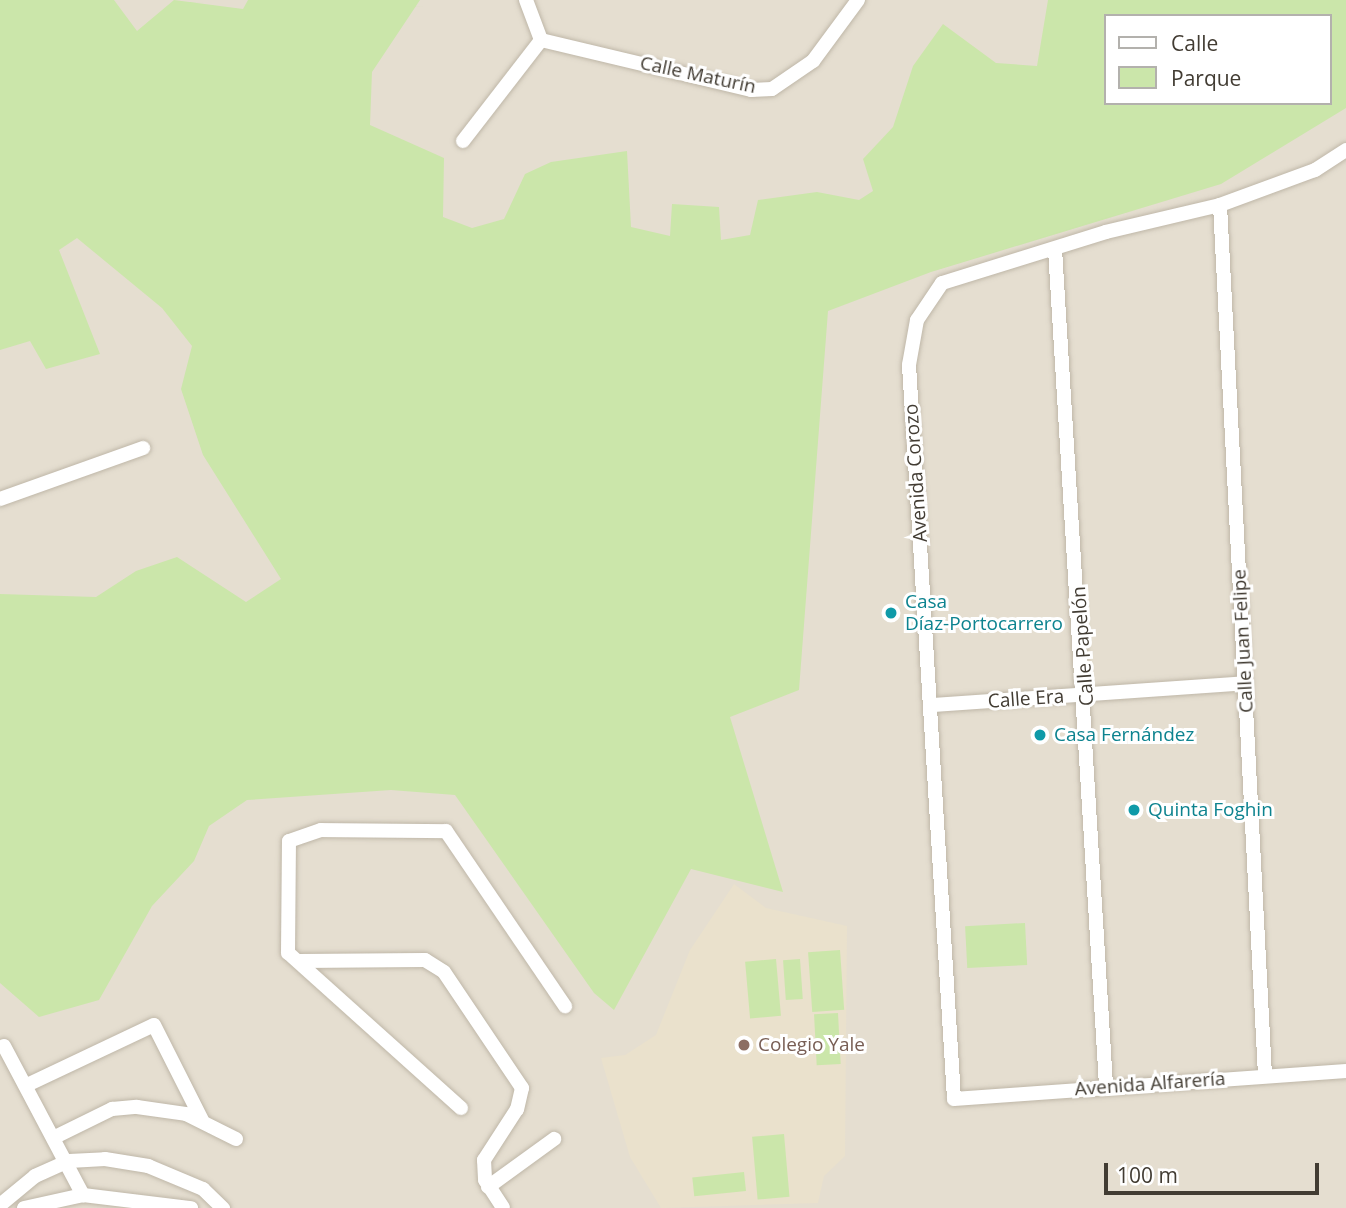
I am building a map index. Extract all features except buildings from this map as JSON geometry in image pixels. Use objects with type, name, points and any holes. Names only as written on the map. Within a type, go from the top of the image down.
[{"type":"street","points":[[463,141],[541,40],[526,0]]},
{"type":"street","name":"Calle Maturín","points":[[541,40],[751,90],[772,89],[813,61],[858,0]]},
{"type":"street","name":"Avenida Corozo","points":[[954,1099],[910,343],[926,299],[942,283],[1055,248],[1220,205],[1315,170],[1346,150]]},
{"type":"street","name":"Calle Juan Felipe","points":[[1220,205],[1265,1076]]},
{"type":"street","name":"Calle Papelón","points":[[1055,248],[1087,695],[1106,1086]]},
{"type":"street","points":[[0,499],[143,448]]},
{"type":"street","name":"Calle Era","points":[[933,705],[1245,683]]},
{"type":"street","points":[[461,1108],[288,953],[289,841],[321,831],[446,831],[565,1006]]},
{"type":"street","points":[[300,961],[425,960],[444,972],[522,1087],[517,1109],[486,1153],[488,1187],[503,1208]]},
{"type":"street","points":[[27,1085],[154,1025],[202,1121]]},
{"type":"street","points":[[4,1045],[69,1161],[83,1195]]},
{"type":"street","name":"Avenida Alfarería","points":[[954,1099],[1106,1086],[1346,1071]]},
{"type":"street","points":[[55,1137],[112,1109],[163,1109],[202,1121],[236,1139]]},
{"type":"street","points":[[488,1187],[554,1139]]},
{"type":"street","points":[[0,1205],[35,1176],[69,1161],[148,1166],[203,1189],[223,1208]]},
{"type":"street","points":[[24,1208],[83,1195],[191,1208]]},
{"type":"shaded area","points":[[0,0],[1346,0],[1346,1208],[0,1208]]},
{"type":"shaded area","name":"Colegio Yale","points":[[734,884],[766,908],[847,926],[845,1156],[824,1176],[818,1203],[661,1208],[630,1157],[601,1058],[625,1055],[656,1035],[690,950]]},
{"type":"green space","points":[[0,0],[114,0],[137,31],[174,0],[243,9],[248,0],[420,0],[372,72],[370,125],[444,158],[443,217],[472,228],[504,219],[525,174],[551,162],[627,151],[631,227],[670,236],[672,204],[719,207],[721,240],[750,235],[758,200],[817,192],[859,200],[873,191],[863,159],[893,127],[913,66],[943,24],[996,63],[1037,66],[1048,0],[1346,0],[1346,108],[1221,184],[931,272],[828,311],[799,690],[730,717],[783,892],[691,869],[614,1010],[594,993],[455,795],[391,790],[247,800],[209,826],[194,861],[152,906],[99,1000],[39,1017],[0,983],[0,594],[96,597],[136,571],[177,557],[246,602],[281,579],[203,455],[181,389],[192,346],[162,308],[77,238],[59,250],[100,354],[46,369],[30,341],[0,350]]},
{"type":"green space","points":[[1025,923],[1027,965],[967,968],[965,926]]},
{"type":"green space","points":[[840,950],[844,1010],[812,1012],[808,952]]},
{"type":"green space","points":[[776,959],[781,1016],[750,1018],[745,962]]},
{"type":"green space","points":[[800,959],[803,999],[786,1000],[783,960]]},
{"type":"green space","points":[[838,1013],[841,1064],[817,1065],[814,1014]]},
{"type":"green space","points":[[784,1134],[789,1197],[758,1200],[752,1137]]},
{"type":"green space","points":[[744,1172],[746,1191],[694,1196],[692,1177]]},
{"type":"place","name":"Casa Díaz-Portocarrero","points":[[891,613]]},
{"type":"place","name":"Casa Fernández","points":[[1040,735]]},
{"type":"place","name":"Quinta Foghin","points":[[1134,810]]},
{"type":"place","name":"Colegio Yale","points":[[744,1045]]}]
